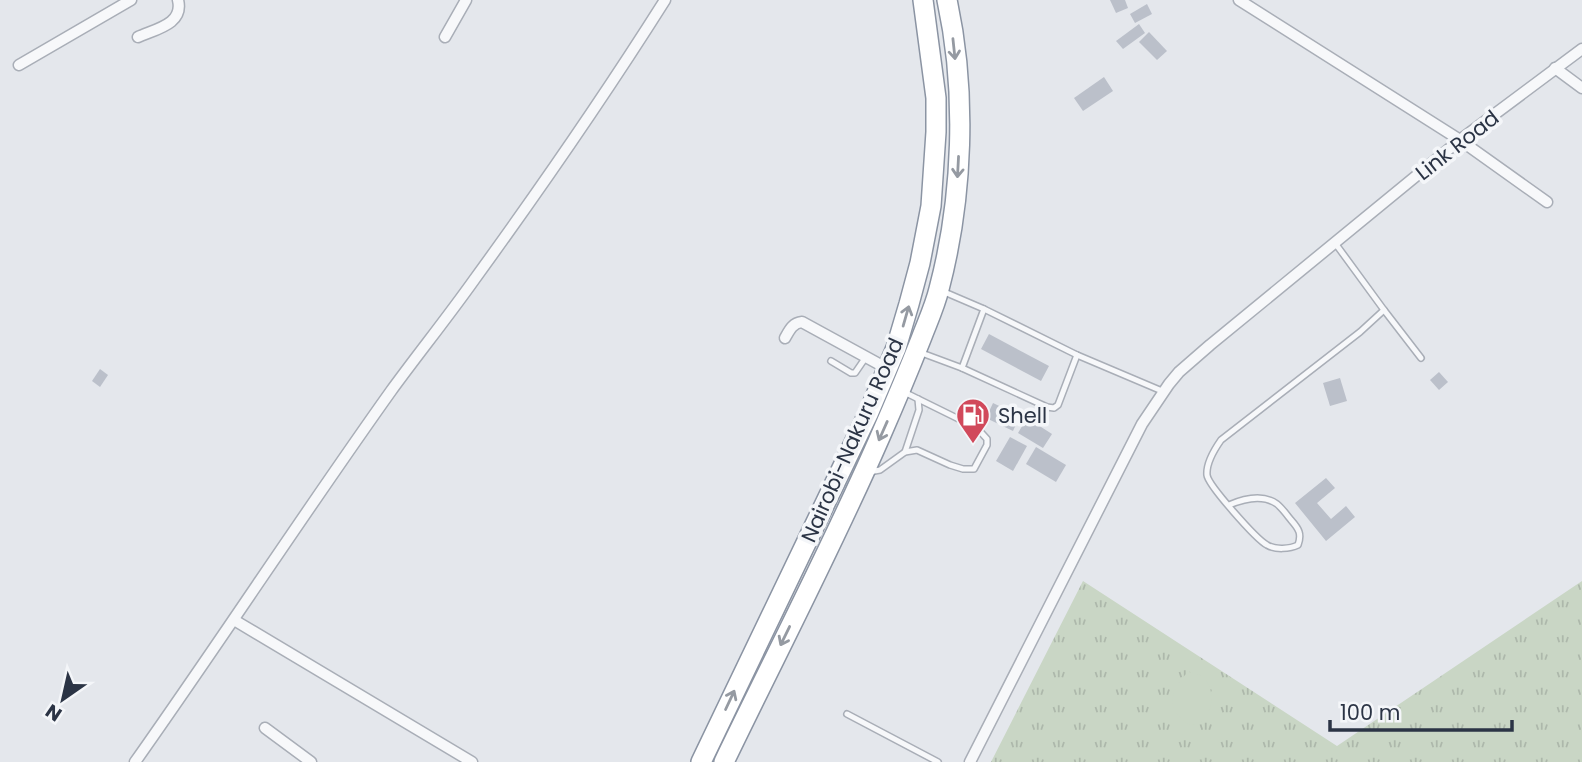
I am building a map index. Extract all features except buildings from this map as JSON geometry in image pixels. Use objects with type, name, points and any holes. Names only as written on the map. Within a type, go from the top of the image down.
[{"type":"highway","name":"Nairobi-Nakuru Road","points":[[701,762],[868,414],[896,348],[920,263],[931,206],[936,98],[923,0]]},
{"type":"highway","points":[[724,762],[864,472],[910,395],[916,351],[939,290],[955,209],[959,99],[952,22],[947,0]]},
{"type":"street","points":[[19,65],[131,0]]},
{"type":"street","points":[[138,37],[177,17],[180,10],[178,0]]},
{"type":"street","points":[[445,37],[466,0]]},
{"type":"street","points":[[135,762],[310,507],[622,67],[665,0]]},
{"type":"street","points":[[912,0],[923,32],[936,98]]},
{"type":"street","points":[[1239,0],[1460,140],[1547,202]]},
{"type":"street","name":"Link Road","points":[[970,762],[1142,424],[1179,372],[1460,140],[1582,50]]},
{"type":"street","points":[[1555,68],[1582,88]]},
{"type":"street","points":[[785,338],[796,323],[802,322],[888,369]]},
{"type":"street","points":[[234,620],[471,762]]},
{"type":"street","points":[[265,728],[311,762]]},
{"type":"lane","points":[[1335,243],[1422,358]]},
{"type":"lane","points":[[939,290],[1163,392]]},
{"type":"lane","points":[[962,368],[984,309]]},
{"type":"lane","points":[[1229,505],[1239,500],[1258,498],[1278,505],[1298,529],[1301,537],[1298,545],[1275,548],[1268,546],[1244,523],[1211,486],[1207,475],[1213,453],[1221,440],[1360,332],[1384,310]]},
{"type":"lane","points":[[916,351],[962,368],[1046,407],[1054,408],[1058,405],[1077,355]]},
{"type":"lane","points":[[831,361],[855,373],[866,357]]},
{"type":"lane","points":[[864,472],[880,470],[905,452],[916,450],[950,465],[974,469],[987,445],[987,439],[977,428],[910,395]]},
{"type":"lane","points":[[905,452],[919,410],[910,395]]},
{"type":"lane","points":[[847,714],[938,762]]},
{"type":"green space","points":[[1083,581],[1337,746],[1582,581],[1582,762],[991,762]]},
{"type":"green space","points":[[1188,672],[1203,677],[1211,690],[1212,698],[1202,721],[1191,725],[1177,714],[1173,700],[1177,686]]},
{"type":"place","name":"Shell","points":[[973,445]]}]
